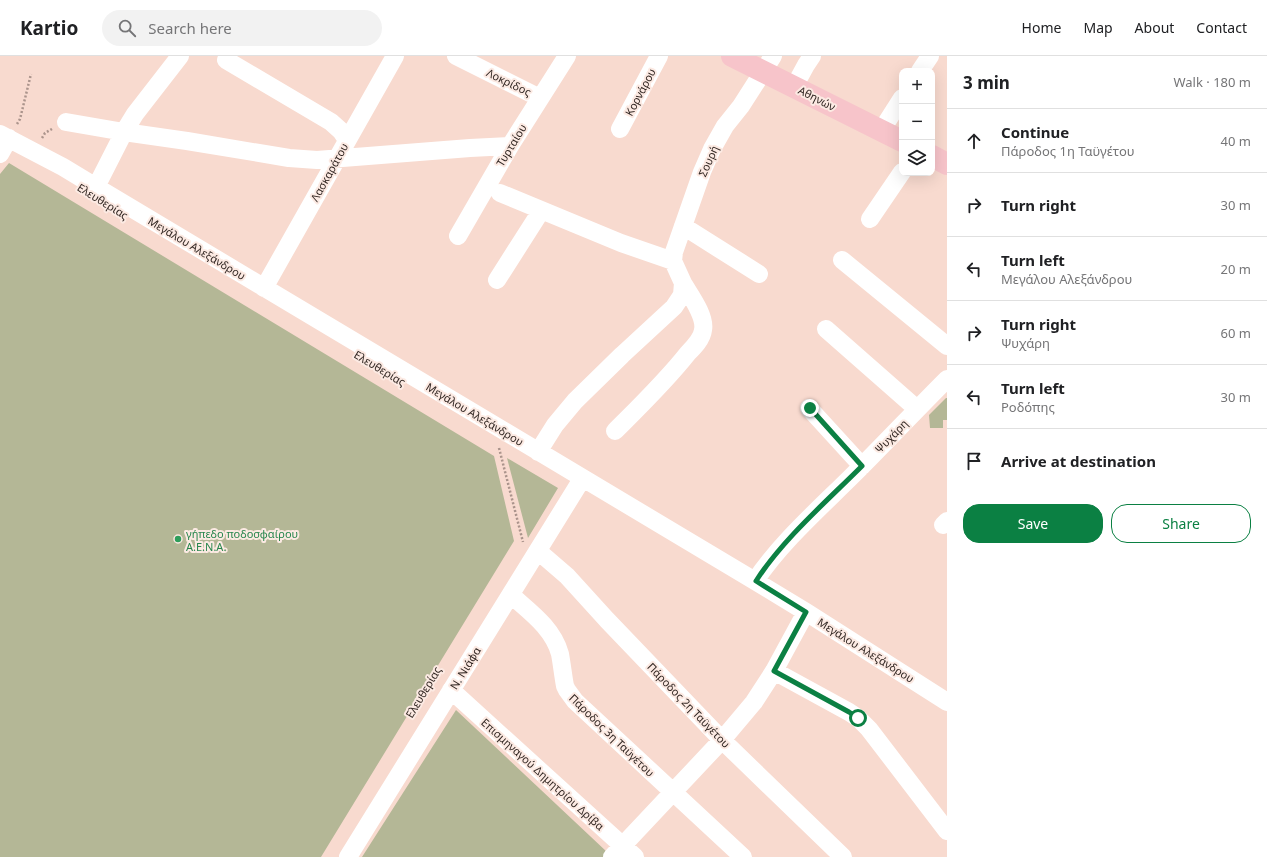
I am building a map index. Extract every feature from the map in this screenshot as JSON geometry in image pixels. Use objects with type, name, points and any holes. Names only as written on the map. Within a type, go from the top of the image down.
[{"type":"main road","name":"Αθηνών","points":[[732,56],[768,64],[794,87],[900,140]]},
{"type":"main road","points":[[935,158],[947,164]]},
{"type":"street","points":[[96,187],[124,132],[135,114],[180,56]]},
{"type":"street","name":"Λασκαράτου","points":[[264,288],[394,56]]},
{"type":"street","name":"Λοκρίδος","points":[[456,56],[544,103]]},
{"type":"street","name":"Τυρταίου","points":[[458,236],[510,146],[544,103],[567,56]]},
{"type":"street","name":"Κορνάρου","points":[[620,129],[659,56]]},
{"type":"street","points":[[794,87],[812,56]]},
{"type":"street","points":[[922,68],[930,56]]},
{"type":"street","points":[[226,60],[331,122],[341,130],[347,140]]},
{"type":"street","name":"Σουρή","points":[[673,261],[674,252],[683,226],[702,172],[712,149],[725,126],[741,106],[768,64]]},
{"type":"street","points":[[498,167],[518,150],[544,103]]},
{"type":"street","points":[[881,131],[899,103]]},
{"type":"street","points":[[66,122],[289,158],[317,160],[510,146]]},
{"type":"street","points":[[0,154],[5,136]]},
{"type":"street","name":"Μεγάλου Αλεξάνδρου","points":[[5,136],[96,187],[582,479],[756,581],[947,702]]},
{"type":"street","points":[[870,220],[899,176]]},
{"type":"street","points":[[500,193],[621,243],[673,261],[683,284],[697,305],[703,330],[698,342],[682,361],[615,431]]},
{"type":"street","points":[[496,280],[541,211]]},
{"type":"street","points":[[683,226],[759,274]]},
{"type":"street","points":[[842,260],[947,346]]},
{"type":"street","points":[[538,452],[555,425],[575,401],[674,307],[682,295],[683,284]]},
{"type":"street","points":[[826,329],[917,409]]},
{"type":"street","name":"Ψυχάρη","points":[[756,581],[767,564],[808,519],[862,466],[947,378]]},
{"type":"street","points":[[810,408],[862,466]]},
{"type":"street","name":"Ν. Νιάφα","points":[[348,857],[582,479]]},
{"type":"street","name":"Πάροδος 2η Ταϋγέτου","points":[[538,551],[567,576],[722,740],[843,857]]},
{"type":"street","name":"Πάροδος 3η Ταϋγέτου","points":[[511,595],[545,626],[555,641],[560,655],[565,686],[570,696],[672,793],[743,857]]},
{"type":"street","points":[[623,853],[672,793],[722,740],[754,702],[774,671],[806,612]]},
{"type":"street","points":[[774,671],[858,718],[869,729],[947,831]]},
{"type":"street","name":"Επισμηναγού Δημητρίου Δρίβα","points":[[451,690],[623,853]]},
{"type":"path","points":[[5,136],[20,119],[31,74]]},
{"type":"path","points":[[33,151],[45,133],[66,122]]},
{"type":"path","points":[[492,444],[499,448],[520,527],[523,541],[519,548]]},
{"type":"green space","points":[[9,163],[494,456],[514,541],[321,857],[0,857],[0,174]]},
{"type":"green space","points":[[946,398],[947,420],[943,420],[943,428],[930,428],[929,415]]},
{"type":"green space","points":[[507,458],[558,488],[528,538]]},
{"type":"green space","points":[[456,710],[607,852],[603,857],[362,857]]},
{"type":"place","name":"γήπεδο ποδοσφαίρου Α.Ε.Ν.Α.","points":[[178,539]]},
{"type":"route","points":[[810,408],[862,466],[808,519],[767,564],[756,581],[806,612],[774,671],[858,718]]}]
